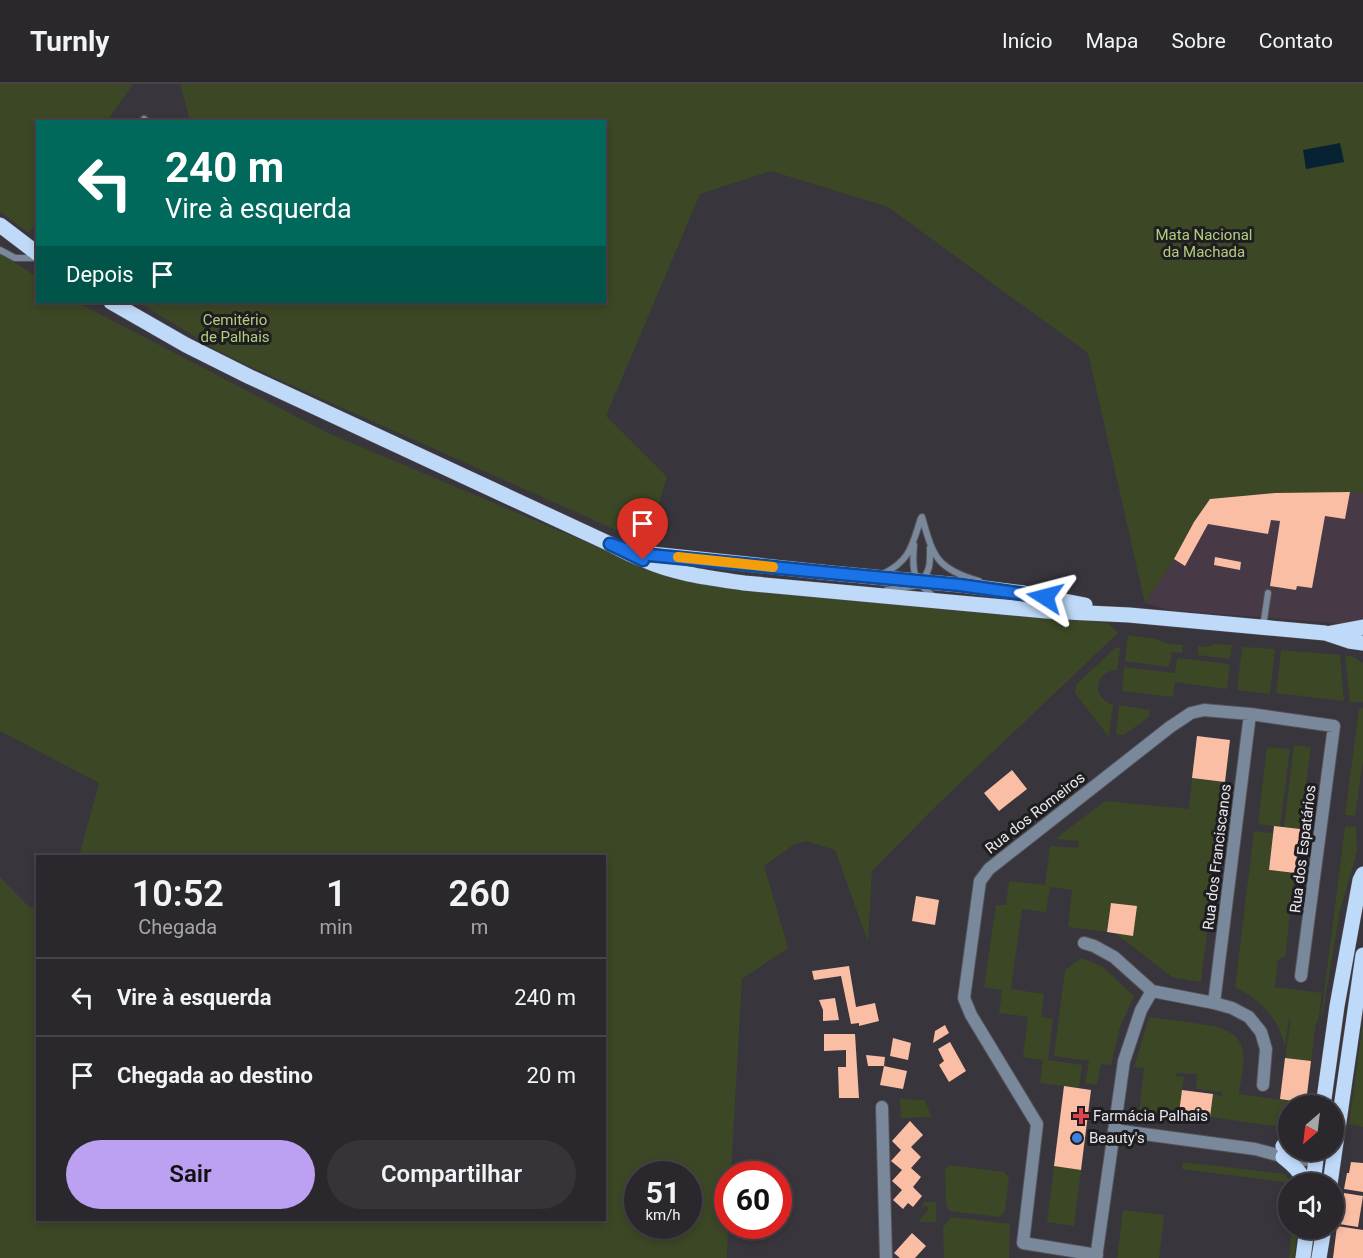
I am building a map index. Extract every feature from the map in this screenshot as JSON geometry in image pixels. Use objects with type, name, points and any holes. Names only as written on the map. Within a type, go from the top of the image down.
[{"type":"main road","points":[[0,225],[35,253]]},
{"type":"main road","points":[[0,235],[35,253]]},
{"type":"main road","points":[[113,303],[186,345],[250,377],[652,564],[700,576],[863,594],[1046,611],[1129,615],[1263,628],[1358,634],[1363,650]]},
{"type":"main road","points":[[610,544],[650,555],[1024,593],[1129,615]]},
{"type":"main road","points":[[1324,1095],[1342,978],[1360,879],[1363,874]]},
{"type":"main road","points":[[1342,1095],[1363,956]]},
{"type":"main road","points":[[1323,1095],[1325,1089]]},
{"type":"main road","points":[[1291,1161],[1301,1173]]},
{"type":"main road","points":[[1303,1258],[1306,1239]]},
{"type":"main road","points":[[1319,1258],[1322,1239]]},
{"type":"street","name":"Rua dos Romeiros","points":[[1096,1256],[1023,1244],[1037,1124],[971,1015],[964,998],[980,881],[989,869],[1191,713],[1204,710],[1250,714],[1334,726]]},
{"type":"street","name":"Rua dos Franciscanos","points":[[1214,1003],[1250,714]]},
{"type":"street","name":"Rua dos Espatários","points":[[1301,976],[1334,726]]},
{"type":"street","points":[[1084,943],[1114,957],[1152,991],[1214,1003],[1232,1008],[1249,1017],[1260,1032],[1266,1049],[1263,1084]]},
{"type":"street","points":[[1096,1256],[1124,1061],[1141,1010],[1152,991]]},
{"type":"street","points":[[882,1107],[886,1258]]},
{"type":"street","points":[[1114,1130],[1255,1149],[1278,1148]]},
{"type":"lane","points":[[0,250],[15,258],[35,253]]},
{"type":"lane","points":[[863,594],[909,587],[928,573],[930,547],[922,517],[905,559],[889,571],[873,577]]},
{"type":"lane","points":[[915,538],[913,570],[930,594],[942,601]]},
{"type":"lane","points":[[930,547],[941,562],[953,572],[1024,593]]},
{"type":"lane","points":[[1263,628],[1268,593]]},
{"type":"lane","points":[[1342,978],[1361,981]]},
{"type":"shaded area","points":[[1275,493],[1363,493],[1363,620],[1348,624],[1169,610],[1145,603],[1210,499]]},
{"type":"green space","points":[[0,84],[133,84],[108,120],[36,120],[36,223],[29,233],[0,212]]},
{"type":"green space","name":"Mata Nacional da Machada","points":[[180,84],[1363,84],[1363,493],[1275,493],[1210,499],[1145,603],[1088,353],[888,207],[771,171],[700,194],[606,416],[667,477],[647,544],[247,365],[215,349],[140,303],[606,303],[606,120],[190,120]]},
{"type":"green space","points":[[0,253],[36,276],[36,303],[79,303],[328,433],[674,579],[1108,623],[1118,633],[936,806],[872,871],[868,942],[835,850],[806,841],[795,844],[764,866],[788,948],[742,979],[732,1161],[714,1161],[714,1239],[728,1239],[727,1258],[0,1258],[0,877],[29,907],[36,909],[36,1221],[606,1221],[606,855],[79,855],[99,783],[0,731]]},
{"type":"green space","points":[[1128,635],[1183,645],[1182,653],[1172,652],[1169,667],[1125,661]]},
{"type":"green space","points":[[1214,644],[1232,645],[1230,659],[1198,655],[1198,646],[1206,647]]},
{"type":"green space","points":[[1242,647],[1275,649],[1270,694],[1237,690]]},
{"type":"green space","points":[[1115,648],[1120,648],[1117,670],[1104,675],[1098,685],[1101,697],[1113,705],[1109,737],[1075,693],[1076,685]]},
{"type":"green space","points":[[1281,650],[1340,655],[1344,701],[1276,693]]},
{"type":"green space","points":[[1345,656],[1352,656],[1363,663],[1363,702],[1350,702]]},
{"type":"green space","points":[[1177,658],[1230,664],[1227,689],[1175,682],[1173,697],[1122,691],[1124,667],[1175,673]]},
{"type":"green space","points":[[1119,705],[1150,710],[1149,717],[1124,735],[1116,734]]},
{"type":"green space","points":[[1363,708],[1363,761],[1355,816],[1345,815],[1359,709]]},
{"type":"green space","points":[[1294,745],[1311,747],[1300,829],[1284,827]]},
{"type":"green space","points":[[1267,747],[1290,749],[1280,827],[1258,824]]},
{"type":"green space","points":[[1192,778],[1225,782],[1201,982],[1172,977],[1115,933],[1133,935],[1136,906],[1111,903],[1107,932],[1068,927],[1072,890],[1050,887],[1046,912],[1022,909],[1011,989],[1044,994],[1041,1017],[1053,1019],[1048,1060],[1082,1065],[1079,1088],[1040,1083],[1043,1060],[1023,1057],[1028,1017],[999,1013],[1002,990],[984,987],[996,905],[1006,905],[1009,881],[1045,885],[1050,846],[1078,848],[1079,841],[1055,839],[1105,801],[1189,809]]},
{"type":"green space","points":[[1345,826],[1356,827],[1357,851],[1340,911],[1321,1017]]},
{"type":"green space","points":[[1254,831],[1273,833],[1269,870],[1295,873],[1285,956],[1278,960],[1275,987],[1322,993],[1311,1061],[1285,1058],[1291,1019],[1289,1019],[1285,1047],[1278,1027],[1267,1011],[1253,998],[1235,987]]},
{"type":"green space","points":[[1082,958],[1103,967],[1134,996],[1120,1027],[1111,1065],[1101,1064],[1097,1085],[1085,1083],[1089,1061],[1054,1056],[1065,970]]},
{"type":"green space","points":[[1149,1017],[1215,1026],[1236,1037],[1241,1044],[1243,1062],[1239,1094],[1278,1100],[1278,1127],[1210,1117],[1213,1094],[1222,1096],[1222,1092],[1196,1089],[1197,1074],[1176,1073],[1176,1076],[1184,1077],[1178,1118],[1139,1113],[1144,1068],[1134,1067]]},
{"type":"green space","points":[[1363,1022],[1363,1127],[1349,1124]]},
{"type":"green space","points":[[900,1099],[924,1100],[932,1117],[901,1118]]},
{"type":"green space","points":[[1183,1162],[1278,1173],[1278,1181],[1182,1169]]},
{"type":"green space","points":[[950,1165],[1004,1172],[1009,1178],[1005,1211],[999,1217],[950,1211],[946,1205],[945,1169]]},
{"type":"green space","points":[[1054,1166],[1081,1170],[1074,1226],[1047,1222]]},
{"type":"green space","points":[[923,1202],[936,1202],[936,1222],[918,1222],[929,1209],[926,1205],[922,1209]]},
{"type":"green space","points":[[1123,1210],[1164,1215],[1159,1258],[1117,1258]]},
{"type":"green space","points":[[952,1217],[1010,1224],[1009,1258],[944,1258],[943,1227]]},
{"type":"green space","points":[[1291,1239],[1297,1239],[1294,1258],[1289,1258]]},
{"type":"water","points":[[1340,143],[1344,162],[1306,169],[1303,150]]},
{"type":"building","points":[[1350,492],[1345,519],[1325,516],[1312,588],[1297,586],[1296,590],[1270,586],[1280,521],[1271,520],[1268,534],[1208,524],[1185,566],[1174,559],[1194,522],[1210,499],[1275,493]]},
{"type":"building","points":[[1215,557],[1241,562],[1240,570],[1214,565]]},
{"type":"building","points":[[1197,736],[1230,740],[1225,782],[1192,778]]},
{"type":"building","points":[[1012,770],[1027,789],[999,811],[984,793]]},
{"type":"building","points":[[1274,826],[1300,829],[1295,873],[1269,870]]},
{"type":"building","points":[[916,896],[939,900],[935,925],[912,921]]},
{"type":"building","points":[[1111,903],[1137,906],[1133,936],[1107,932]]},
{"type":"building","points":[[849,966],[856,1007],[875,1003],[879,1021],[859,1026],[859,1023],[851,1024],[841,976],[814,980],[812,971]]},
{"type":"building","points":[[835,998],[839,1020],[823,1021],[823,1010],[819,1000]]},
{"type":"building","points":[[945,1025],[949,1033],[933,1043],[935,1031]]},
{"type":"building","points":[[824,1034],[855,1034],[859,1098],[839,1098],[838,1067],[846,1067],[846,1050],[824,1051]]},
{"type":"building","points":[[893,1038],[911,1043],[908,1060],[890,1056]]},
{"type":"building","points":[[950,1042],[966,1071],[949,1082],[939,1065],[944,1061],[938,1049]]},
{"type":"building","points":[[866,1055],[885,1057],[884,1066],[868,1066]]},
{"type":"building","points":[[1285,1058],[1311,1061],[1307,1095],[1280,1095]]},
{"type":"building","points":[[884,1066],[907,1071],[903,1089],[880,1085]]},
{"type":"building","points":[[1064,1086],[1091,1090],[1081,1170],[1054,1166]]},
{"type":"building","points":[[1182,1090],[1213,1094],[1210,1117],[1179,1113]]},
{"type":"building","points":[[910,1121],[923,1135],[911,1147],[921,1157],[911,1168],[921,1177],[913,1187],[922,1196],[913,1207],[908,1203],[903,1209],[893,1200],[902,1190],[892,1181],[902,1170],[891,1161],[901,1150],[892,1141]]},
{"type":"building","points":[[1351,1162],[1363,1163],[1363,1192],[1344,1189],[1347,1173],[1349,1173]]},
{"type":"building","points":[[1344,1193],[1363,1196],[1358,1227],[1344,1225]]},
{"type":"building","points":[[1344,1227],[1363,1230],[1363,1258],[1333,1258],[1335,1239],[1344,1239]]},
{"type":"building","points":[[912,1233],[926,1246],[915,1258],[900,1258],[894,1253]]},
{"type":"slow traffic","points":[[678,557],[773,567]]},
{"type":"place","name":"Farmácia Palhais","points":[[1081,1116]]},
{"type":"place","name":"Beauty's","points":[[1077,1138]]},
{"type":"route","points":[[643,560],[610,544],[650,555],[960,585],[1045,597]]},
{"type":"park label","name":"Cemitério de Palhais","points":[[235,328]]}]
